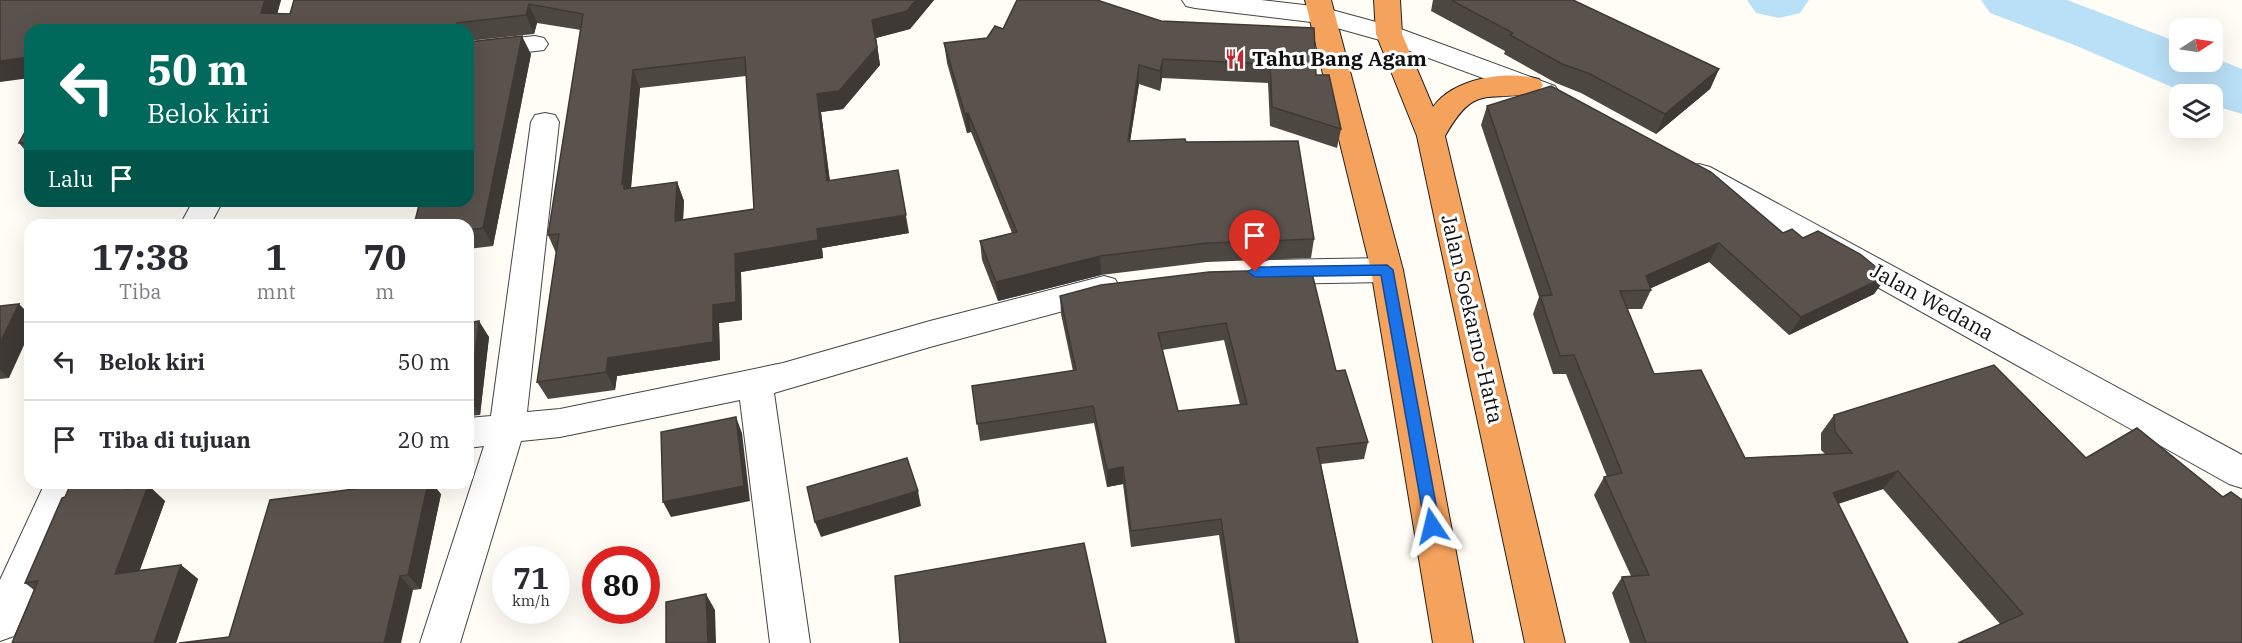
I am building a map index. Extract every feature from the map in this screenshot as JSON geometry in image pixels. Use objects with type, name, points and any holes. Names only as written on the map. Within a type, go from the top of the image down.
[{"type":"highway","name":"Jalan Soekarno-Hatta","points":[[1387,0],[1389,34],[1431,136],[1545,643]]},
{"type":"highway","points":[[1319,7],[1387,270],[1453,643]]},
{"type":"highway","points":[[1431,136],[1452,103],[1475,91],[1496,86],[1529,85]]},
{"type":"street","points":[[1195,0],[1319,7],[1570,102]]},
{"type":"street","points":[[474,50],[535,44]]},
{"type":"street","points":[[440,643],[507,428],[544,122]]},
{"type":"street","name":"Jalan Wedana","points":[[1674,160],[2242,473]]},
{"type":"street","points":[[1243,273],[1387,270]]},
{"type":"street","points":[[474,432],[560,423],[755,383],[1101,289],[1138,283]]},
{"type":"street","points":[[755,383],[790,643]]},
{"type":"street","points":[[0,624],[70,489]]},
{"type":"building","points":[[0,0],[265,0],[261,13],[290,14],[294,0],[916,0],[907,11],[872,20],[877,47],[839,91],[817,94],[827,181],[898,170],[906,215],[817,229],[818,240],[735,254],[736,302],[713,305],[713,342],[608,358],[606,372],[537,382],[559,234],[548,235],[583,14],[529,4],[526,15],[457,24],[24,24],[24,58],[0,61]],"holes":[[[745,57],[754,209],[675,221],[677,182],[624,189],[624,184],[622,184],[633,70]]]},
{"type":"building","points":[[1017,0],[1097,0],[1161,21],[1314,28],[1316,75],[1329,75],[1341,129],[1272,107],[1270,64],[1163,59],[1160,71],[1139,65],[1128,141],[1185,139],[1186,142],[1298,141],[1314,239],[1208,243],[1100,256],[996,282],[980,241],[1017,232],[968,113],[965,114],[944,43],[987,38],[995,26],[1003,29]]},
{"type":"building","points":[[1451,0],[1573,0],[1719,69],[1665,114],[1588,73],[1562,64],[1510,35],[1513,33]]},
{"type":"building","points":[[522,36],[483,228],[474,229],[474,219],[416,219],[418,207],[474,207],[474,41]]},
{"type":"building","points":[[1551,86],[1711,172],[1783,233],[1792,229],[1803,238],[1818,231],[1860,254],[1887,276],[1801,317],[1719,243],[1646,276],[1651,290],[1620,291],[1654,374],[1701,370],[1745,458],[1852,453],[1835,432],[1834,415],[1994,365],[2086,458],[2137,428],[2223,497],[2231,492],[2242,500],[2242,643],[1958,643],[2023,614],[1898,471],[1833,493],[1908,643],[1646,643],[1622,577],[1649,575],[1604,477],[1622,473],[1574,355],[1560,356],[1540,296],[1552,295],[1487,106]]},
{"type":"building","points":[[1311,269],[1336,371],[1345,370],[1368,442],[1317,448],[1358,643],[1239,643],[1221,519],[1131,531],[1123,467],[1107,470],[1093,406],[977,424],[972,386],[1076,370],[1060,296],[1101,285],[1209,272]],"holes":[[[1226,323],[1247,404],[1178,411],[1158,333]]]},
{"type":"building","points":[[19,304],[0,343],[0,306]]},
{"type":"building","points":[[479,321],[474,364],[474,322]]},
{"type":"building","points":[[736,417],[744,486],[663,502],[661,432]]},
{"type":"building","points":[[907,458],[918,491],[815,522],[807,487]]},
{"type":"building","points":[[69,489],[147,489],[115,574],[181,565],[154,643],[12,643],[38,581],[25,583],[62,498],[65,497]]},
{"type":"building","points":[[355,489],[427,489],[408,575],[400,576],[384,643],[179,643],[229,637],[270,500]]},
{"type":"building","points":[[1084,543],[1106,643],[900,643],[895,576]]},
{"type":"building","points":[[706,594],[708,643],[666,643],[666,602]]},
{"type":"waterway","points":[[2011,0],[2099,33],[2242,93]]},
{"type":"place","name":"Tahu Bang Agam","points":[[1235,59]]},
{"type":"route","points":[[1255,272],[1387,270],[1432,526]]}]
